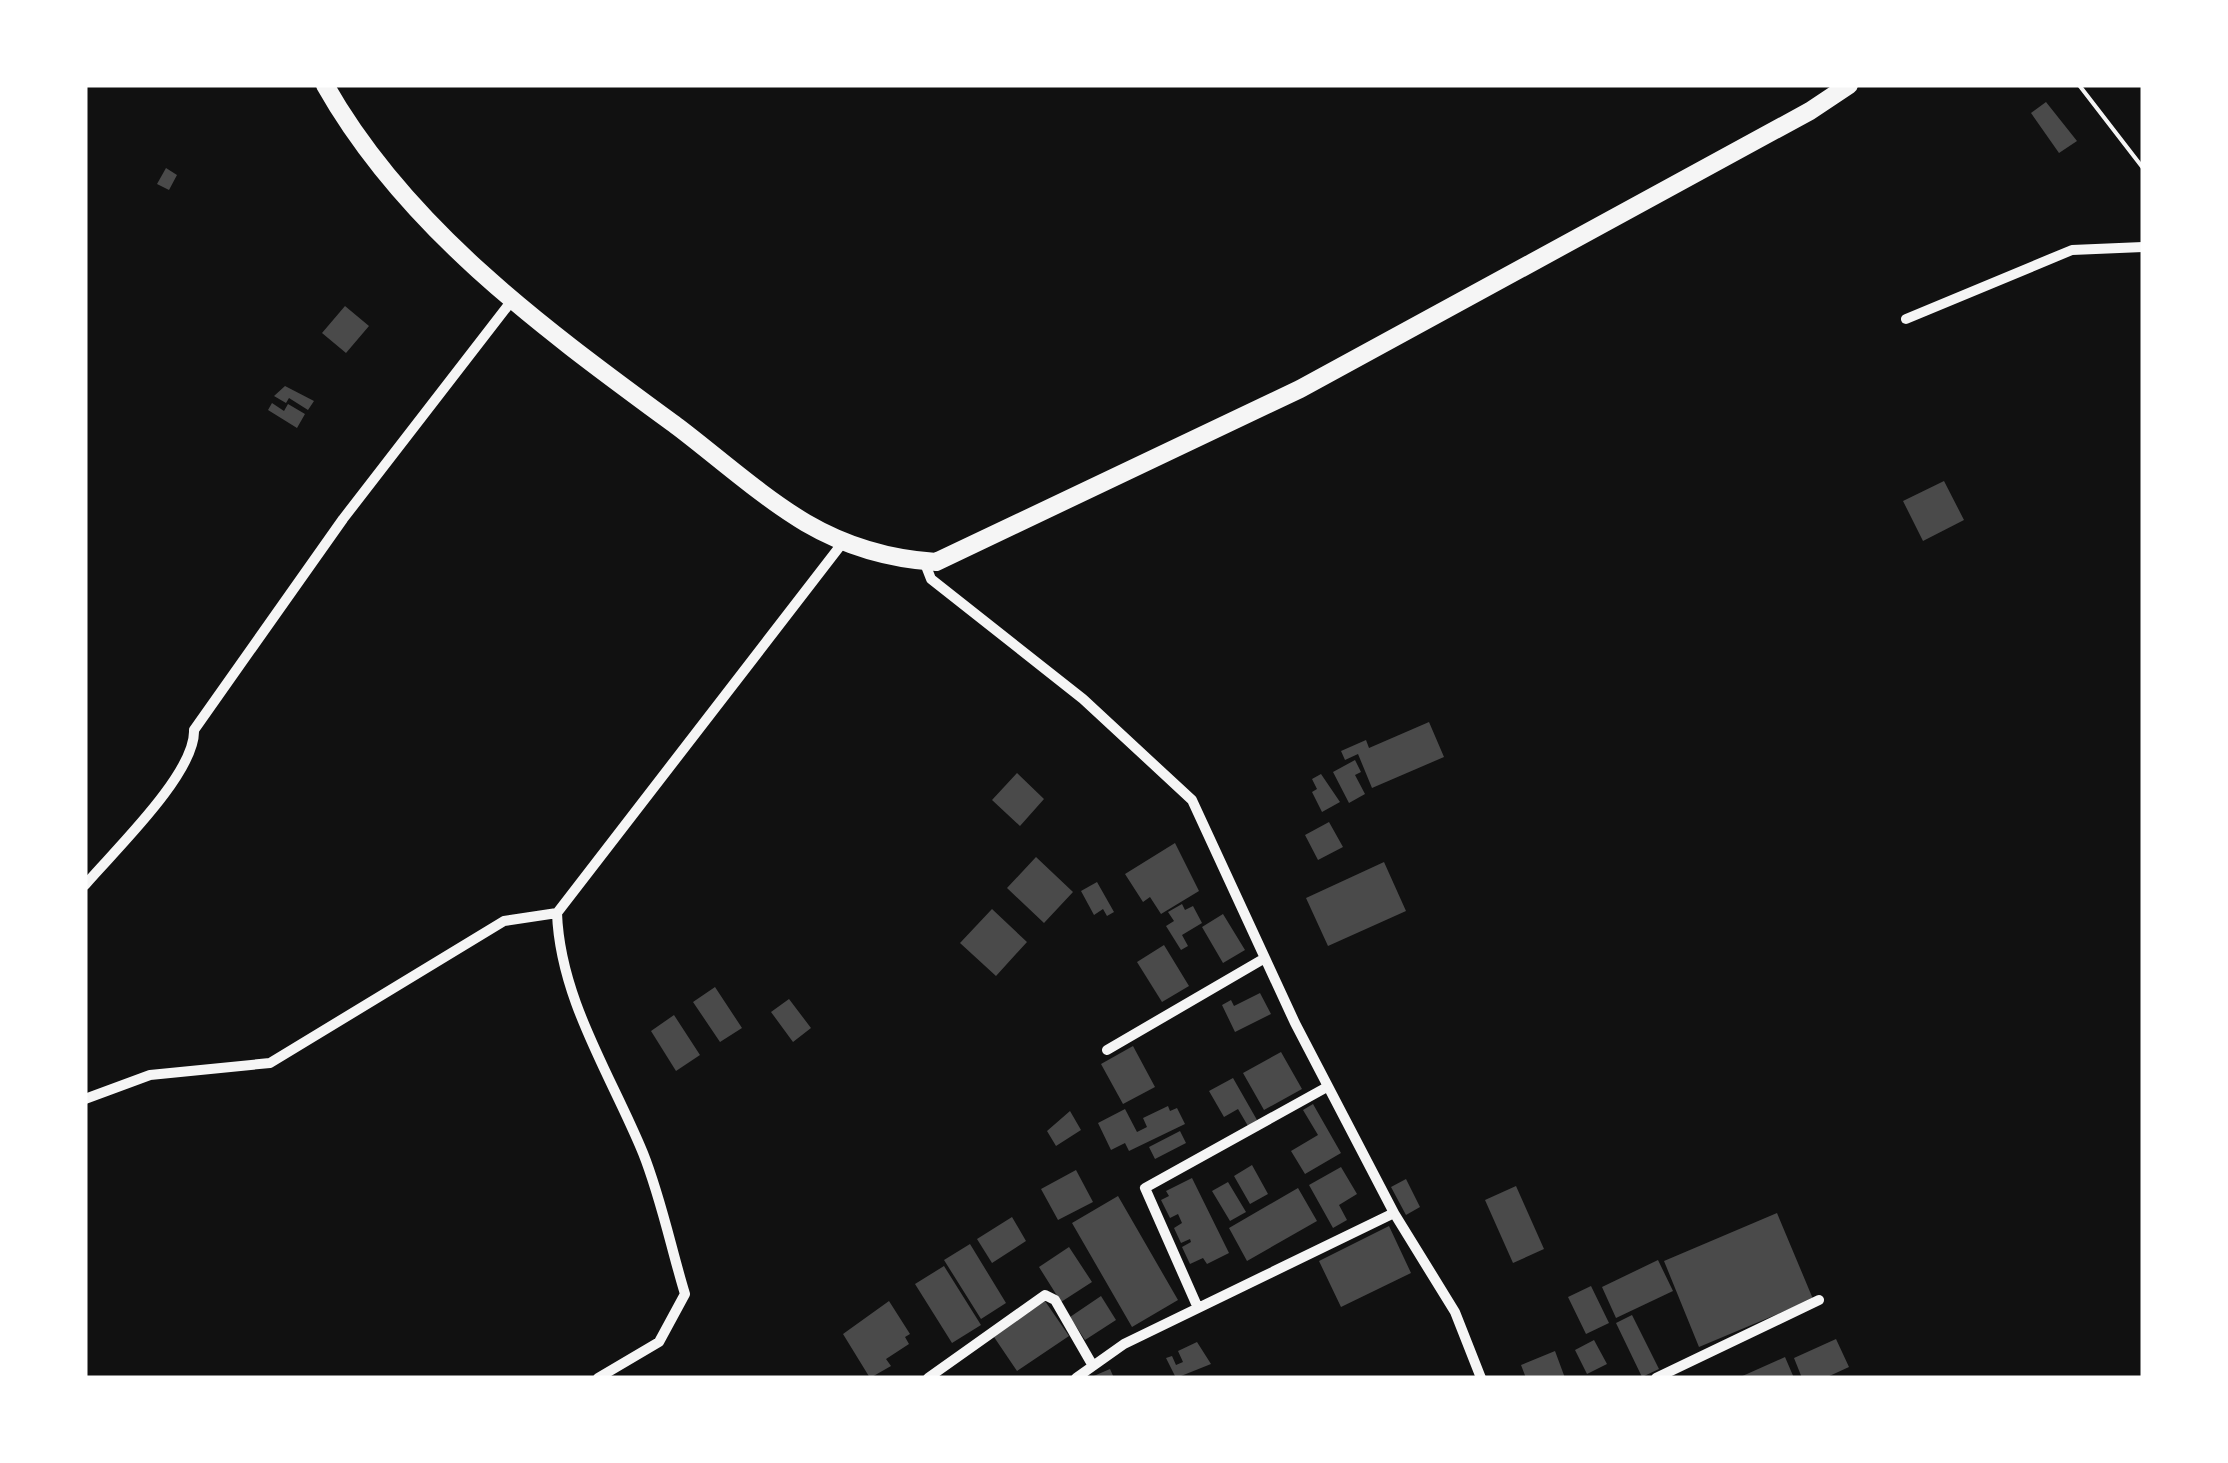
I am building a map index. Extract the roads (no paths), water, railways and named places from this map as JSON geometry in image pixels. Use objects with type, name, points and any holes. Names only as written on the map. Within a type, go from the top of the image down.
[{"type":"street","points":[[325,85],[398,190],[476,270],[794,514],[844,541],[894,560],[924,562],[936,562],[1300,389],[1810,111],[1849,85]]},
{"type":"street","points":[[1906,319],[2072,250],[2143,247]]},
{"type":"street","points":[[85,886],[174,781],[195,742],[194,730],[365,490],[513,299]]},
{"type":"street","points":[[598,1378],[659,1342],[685,1294],[644,1157],[567,982],[558,947],[557,914],[844,541]]},
{"type":"street","points":[[924,562],[931,578],[1083,698],[1192,800],[1327,1086],[1394,1213],[1455,1312],[1481,1378]]},
{"type":"street","points":[[85,1099],[150,1074],[270,1063],[504,921],[557,914]]},
{"type":"street","points":[[1107,1050],[1264,958]]},
{"type":"street","points":[[1198,1308],[1146,1188],[1327,1086]]},
{"type":"street","points":[[1076,1378],[1124,1344],[1394,1213]]},
{"type":"street","points":[[928,1378],[1045,1295],[1055,1300],[1093,1366]]},
{"type":"street","points":[[1656,1378],[1819,1300]]}]
